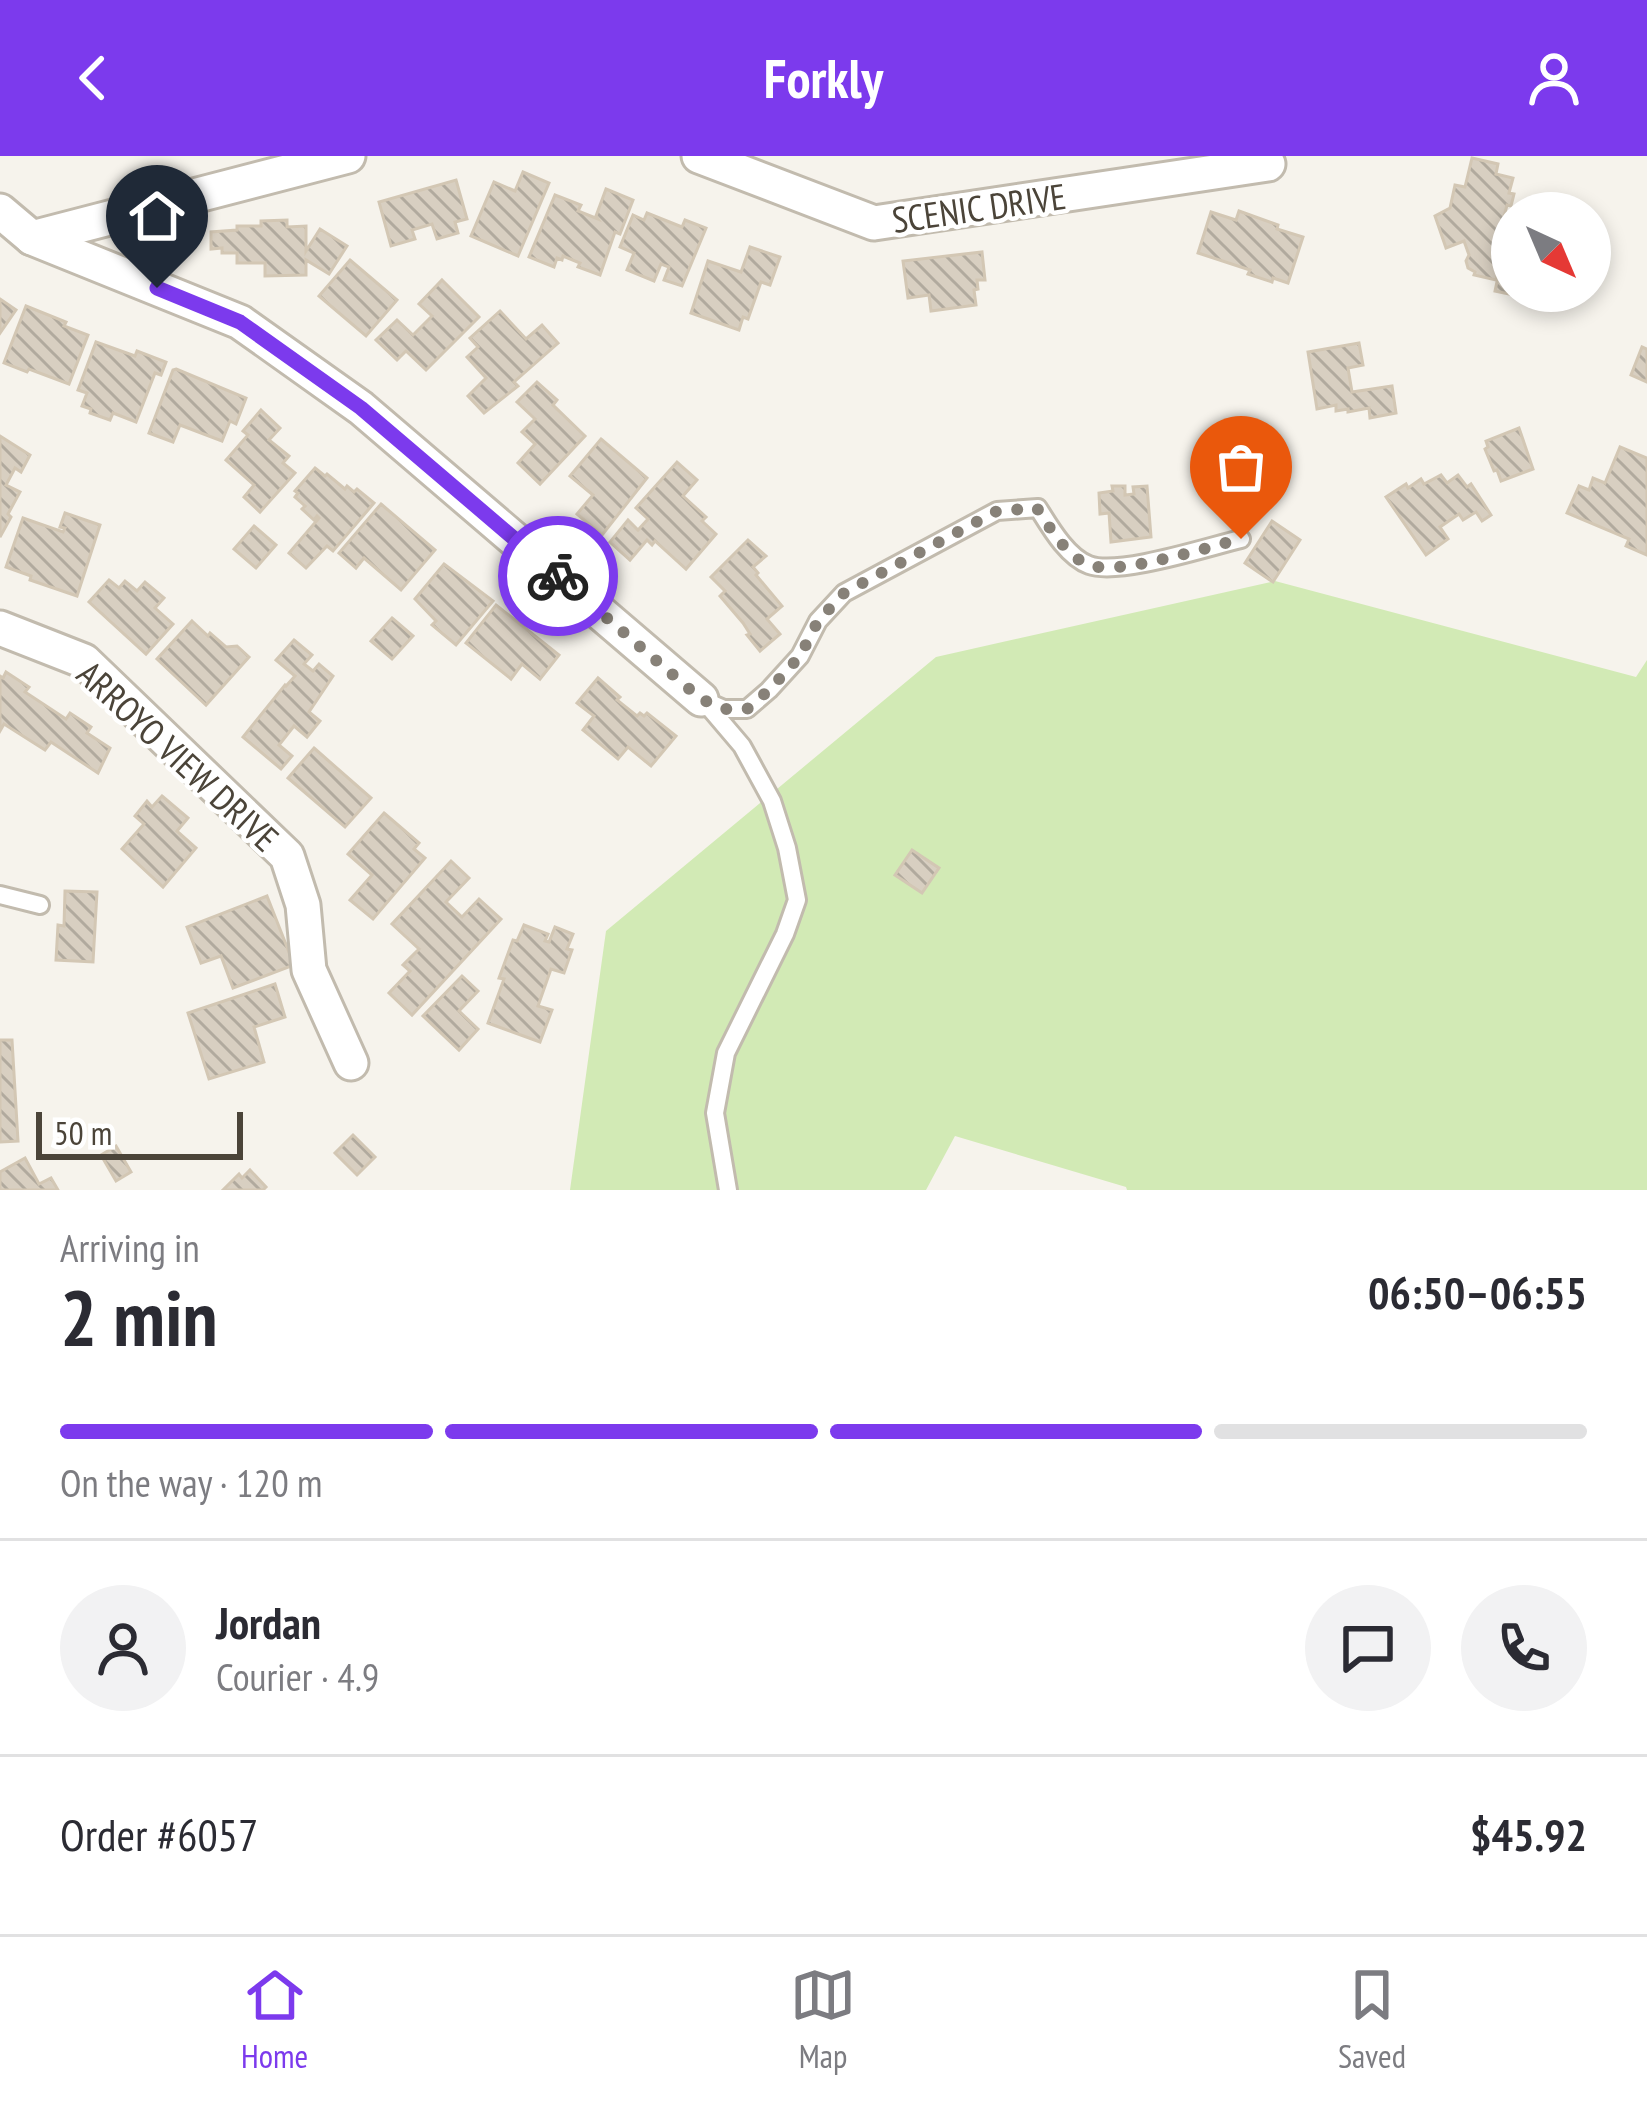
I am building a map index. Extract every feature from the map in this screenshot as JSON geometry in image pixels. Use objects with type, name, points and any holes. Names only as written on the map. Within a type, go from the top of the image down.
[{"type":"street","points":[[32,238],[348,156]]},
{"type":"street","name":"SCENIC DRIVE","points":[[699,156],[874,223],[1268,164]]},
{"type":"street","points":[[0,212],[32,238],[240,322],[361,408],[702,700]]},
{"type":"street","name":"ARROYO VIEW DRIVE","points":[[0,628],[84,661],[287,856],[303,905],[309,970],[351,1063]]},
{"type":"lane","points":[[702,700],[724,709],[747,709],[800,656],[818,621],[844,593],[997,511],[1037,508],[1059,541],[1088,565],[1118,568],[1241,539]]},
{"type":"lane","points":[[702,700],[742,746],[772,801],[797,900],[726,1054],[716,1113],[728,1190]]},
{"type":"lane","points":[[0,895],[40,904]]},
{"type":"green space","points":[[1275,581],[1636,677],[1647,660],[1647,1190],[1127,1190],[955,1136],[926,1190],[570,1190],[606,931],[936,657]]},
{"type":"building","points":[[1472,158],[1498,164],[1496,174],[1513,178],[1509,192],[1491,192],[1491,279],[1474,275],[1468,268],[1464,241],[1446,248],[1435,216],[1450,208],[1455,185],[1465,187]]},
{"type":"building","points":[[523,172],[549,183],[518,256],[471,236],[494,182],[515,191]]},
{"type":"building","points":[[456,180],[467,219],[455,222],[458,233],[437,239],[432,224],[412,230],[415,239],[391,246],[379,202]]},
{"type":"building","points":[[606,189],[633,200],[600,275],[563,256],[554,267],[529,257],[555,195],[581,205],[578,211],[598,219]]},
{"type":"building","points":[[1239,211],[1303,237],[1288,283],[1248,274],[1250,270],[1198,253],[1211,212],[1236,220]]},
{"type":"building","points":[[647,213],[682,227],[685,220],[706,228],[682,286],[664,280],[669,267],[661,264],[654,281],[627,270],[634,253],[620,247],[633,215],[644,220]]},
{"type":"building","points":[[287,220],[287,227],[306,226],[306,251],[320,229],[347,246],[329,274],[306,260],[306,275],[265,276],[265,263],[237,263],[237,253],[211,249],[211,232]]},
{"type":"building","points":[[750,247],[780,257],[770,285],[761,282],[739,330],[691,313],[708,261],[741,272]]},
{"type":"building","points":[[982,252],[985,280],[977,280],[976,305],[931,311],[929,295],[908,298],[903,261]]},
{"type":"building","points":[[350,260],[397,300],[366,336],[319,296]]},
{"type":"building","points":[[442,280],[479,317],[426,370],[406,351],[397,360],[376,340],[397,320],[413,335],[432,316],[419,304]]},
{"type":"building","points":[[0,299],[16,310],[0,333]]},
{"type":"building","points":[[26,306],[88,335],[69,384],[4,363]]},
{"type":"building","points":[[500,311],[526,339],[542,325],[558,343],[514,382],[518,386],[484,413],[468,396],[486,378],[467,357],[478,347],[470,338]]},
{"type":"building","points":[[96,342],[166,362],[161,375],[155,373],[136,422],[113,413],[110,420],[82,406],[87,393],[78,390]]},
{"type":"building","points":[[1359,343],[1363,365],[1348,368],[1352,392],[1392,386],[1396,413],[1370,418],[1369,408],[1336,411],[1336,405],[1317,409],[1308,352]]},
{"type":"building","points":[[1642,347],[1647,349],[1647,382],[1631,375]]},
{"type":"building","points":[[176,369],[246,398],[236,424],[230,421],[222,441],[180,425],[173,442],[149,433]]},
{"type":"building","points":[[537,382],[585,436],[540,484],[518,463],[535,444],[522,432],[535,419],[517,402]]},
{"type":"building","points":[[261,410],[280,428],[269,440],[289,456],[283,463],[295,473],[260,512],[244,497],[254,485],[226,460],[248,435],[243,431]]},
{"type":"building","points":[[1519,428],[1533,469],[1501,481],[1485,449],[1486,441]]},
{"type":"building","points":[[0,436],[30,455],[6,485],[20,492],[0,537]]},
{"type":"building","points":[[601,439],[647,478],[602,535],[577,514],[593,495],[570,476]]},
{"type":"building","points":[[1620,447],[1647,458],[1647,555],[1626,546],[1629,539],[1567,513],[1579,486],[1589,490],[1593,478],[1605,483]]},
{"type":"building","points":[[677,462],[697,480],[683,496],[716,534],[686,569],[655,541],[652,545],[647,540],[630,560],[610,542],[628,520],[638,530],[648,519],[636,508]]},
{"type":"building","points":[[315,468],[374,503],[333,551],[327,546],[306,568],[289,553],[319,518],[314,520],[295,497]]},
{"type":"building","points":[[1441,475],[1447,483],[1458,475],[1467,487],[1471,484],[1491,515],[1482,521],[1476,512],[1463,520],[1459,514],[1440,527],[1448,539],[1426,555],[1386,497],[1406,484],[1408,488],[1421,479],[1424,484]]},
{"type":"building","points":[[1112,486],[1125,486],[1125,495],[1134,494],[1133,487],[1147,486],[1151,537],[1111,542],[1109,513],[1100,514],[1099,493],[1113,491]]},
{"type":"building","points":[[381,504],[435,550],[401,590],[364,558],[356,568],[339,553]]},
{"type":"building","points":[[65,513],[100,525],[77,596],[6,567],[23,518],[63,532]]},
{"type":"building","points":[[1272,521],[1300,540],[1273,582],[1245,563]]},
{"type":"building","points":[[254,526],[276,545],[256,568],[234,549]]},
{"type":"building","points":[[748,540],[766,556],[753,567],[756,575],[782,606],[767,619],[780,634],[760,651],[720,596],[725,591],[711,577]]},
{"type":"building","points":[[444,564],[493,601],[456,645],[432,625],[436,621],[415,599]]},
{"type":"building","points":[[109,580],[119,588],[125,581],[137,591],[145,582],[164,598],[155,608],[173,624],[146,654],[89,602]]},
{"type":"building","points":[[496,605],[559,655],[540,679],[522,664],[511,679],[466,643]]},
{"type":"building","points":[[392,618],[413,636],[392,659],[371,641]]},
{"type":"building","points":[[192,621],[208,636],[210,633],[226,647],[237,646],[249,657],[206,705],[157,659]]},
{"type":"building","points":[[294,640],[312,655],[304,664],[313,671],[319,664],[333,676],[309,712],[320,721],[307,737],[294,726],[279,745],[292,756],[281,769],[243,737],[295,676],[276,660]]},
{"type":"building","points":[[6,672],[29,687],[25,692],[66,719],[70,713],[91,727],[87,733],[110,748],[98,773],[51,742],[45,750],[4,724],[0,731],[0,676]]},
{"type":"building","points":[[598,678],[637,716],[647,713],[676,736],[651,766],[628,747],[618,759],[583,730],[594,716],[577,703]]},
{"type":"building","points":[[314,748],[371,798],[345,827],[288,778]]},
{"type":"building","points":[[162,796],[188,818],[177,831],[196,848],[163,887],[122,849],[144,824],[135,816],[147,801],[152,807]]},
{"type":"building","points":[[384,813],[419,843],[414,849],[425,858],[373,919],[350,900],[372,875],[348,854]]},
{"type":"building","points":[[912,850],[939,868],[922,893],[895,875]]},
{"type":"building","points":[[451,861],[469,878],[446,902],[462,917],[479,899],[501,919],[412,1015],[389,993],[410,971],[403,965],[419,949],[392,924]]},
{"type":"building","points":[[65,891],[97,892],[93,962],[56,960]]},
{"type":"building","points":[[267,896],[294,965],[233,988],[221,956],[201,963],[187,927]]},
{"type":"building","points":[[524,925],[548,934],[545,941],[549,942],[555,927],[573,934],[564,973],[551,969],[538,1006],[552,1010],[540,1042],[488,1023],[504,979],[499,978]]},
{"type":"building","points":[[462,976],[478,991],[459,1011],[478,1029],[459,1050],[423,1016]]},
{"type":"building","points":[[275,984],[285,1017],[254,1027],[264,1062],[209,1079],[188,1013]]},
{"type":"building","points":[[0,1040],[12,1040],[18,1141],[0,1142]]},
{"type":"building","points":[[353,1135],[375,1157],[357,1175],[335,1153]]},
{"type":"building","points":[[116,1146],[131,1172],[116,1181],[101,1155]]},
{"type":"building","points":[[25,1158],[39,1184],[51,1178],[58,1190],[0,1190],[0,1172]]},
{"type":"building","points":[[250,1170],[266,1187],[263,1190],[223,1190],[239,1174],[242,1178]]},
{"type":"way so far","points":[[558,576],[701,699],[724,709],[747,709],[800,656],[818,621],[844,593],[997,511],[1037,508],[1059,541],[1088,565],[1118,568],[1241,539]]},
{"type":"route","points":[[157,288],[240,322],[361,408],[558,576]]}]
